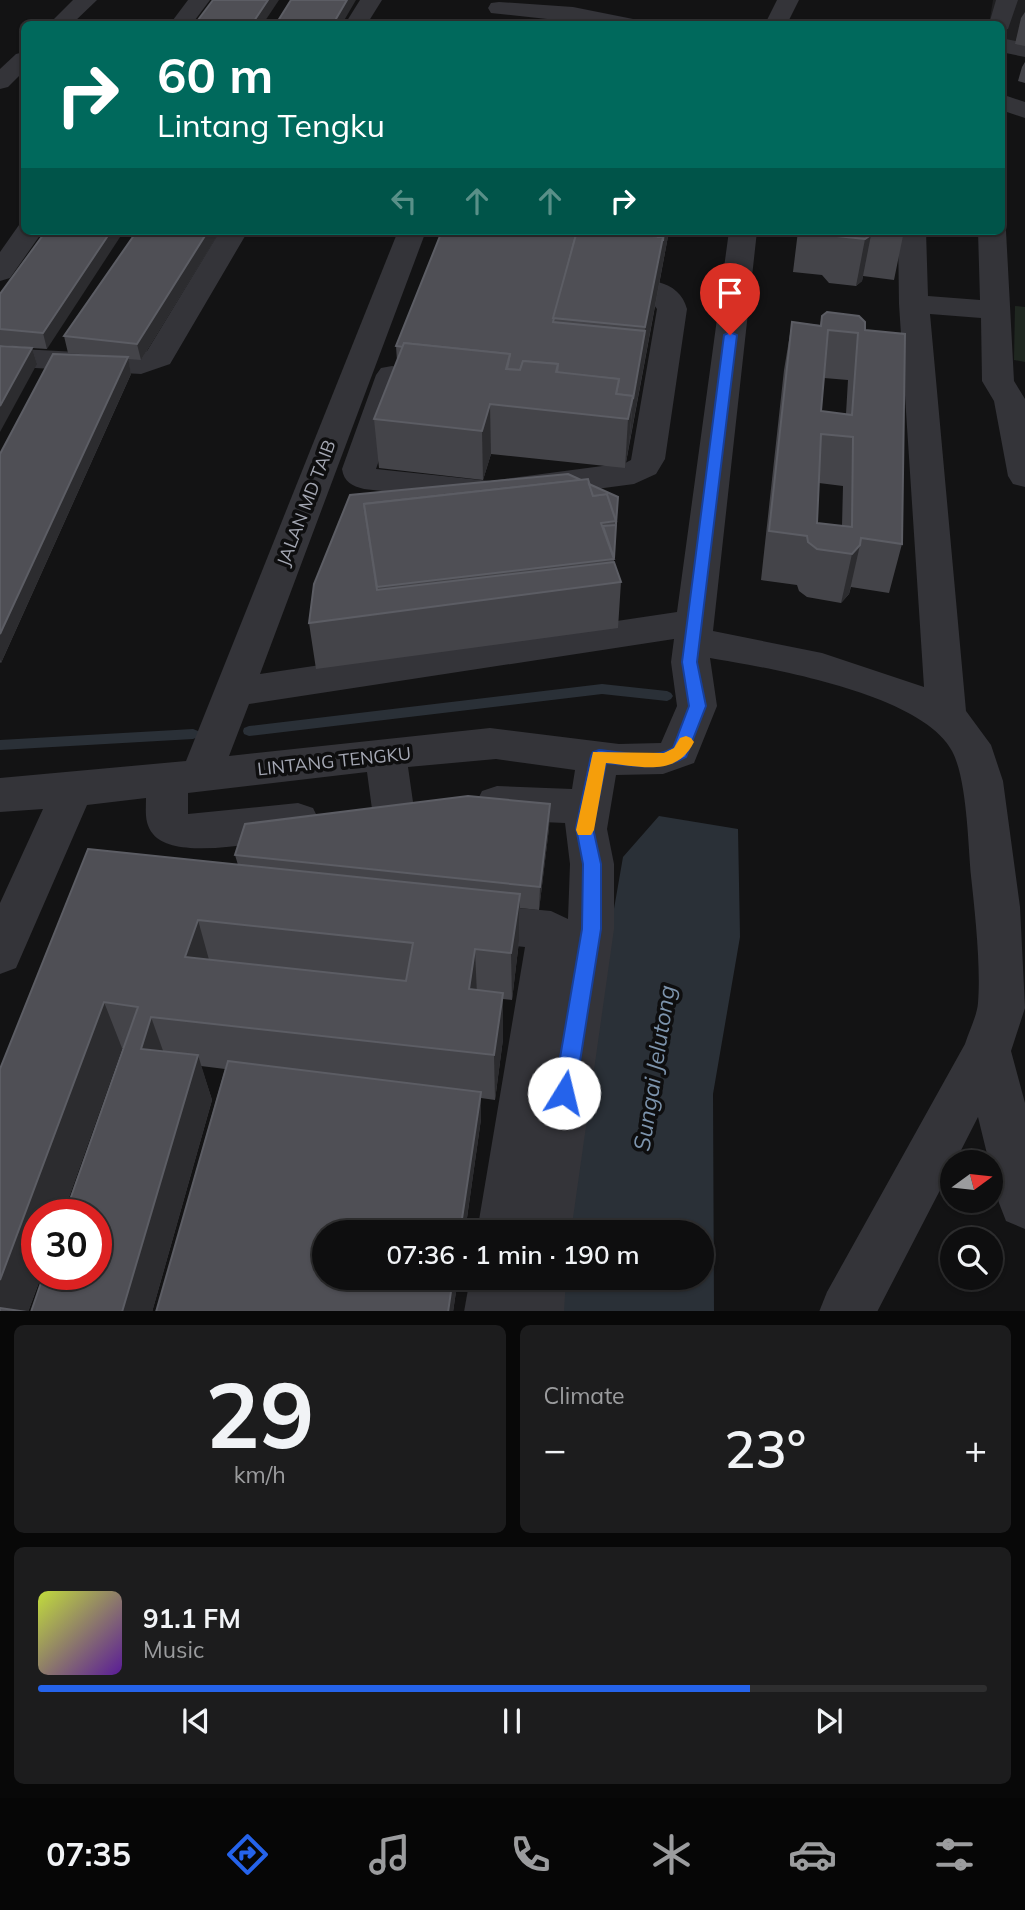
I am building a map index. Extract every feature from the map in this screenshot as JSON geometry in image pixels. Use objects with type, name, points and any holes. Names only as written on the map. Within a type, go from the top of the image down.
[{"type":"street","points":[[63,21],[86,0]]},
{"type":"street","points":[[183,21],[199,0]]},
{"type":"street","points":[[200,21],[215,0]]},
{"type":"street","points":[[358,21],[371,0]]},
{"type":"street","points":[[778,21],[788,0]]},
{"type":"street","points":[[1002,21],[1013,3]]},
{"type":"street","points":[[497,11],[573,14],[609,21]]},
{"type":"street","points":[[1005,46],[1025,50]]},
{"type":"street","points":[[0,82],[21,61]]},
{"type":"street","points":[[1005,103],[1025,111]]},
{"type":"street","points":[[4,283],[27,235]]},
{"type":"street","points":[[4,283],[47,235]]},
{"type":"street","points":[[0,357],[43,372],[141,365],[159,357],[232,235]]},
{"type":"street","name":"JALAN MD TAIB","points":[[184,777],[233,692],[410,235]]},
{"type":"street","points":[[693,631],[742,235]]},
{"type":"street","points":[[912,235],[914,304],[946,715]]},
{"type":"street","points":[[1003,235],[994,310],[998,381],[1010,401],[1025,476]]},
{"type":"street","points":[[401,350],[359,468],[363,478],[490,492],[634,473],[644,467],[648,459],[673,309],[670,301],[658,291]]},
{"type":"street","points":[[914,304],[994,310]]},
{"type":"street","points":[[233,692],[634,634],[693,631],[872,681],[913,697],[946,715],[971,745],[982,781],[997,907],[1002,1005],[987,1051],[847,1311]]},
{"type":"street","name":"LINTANG TENGKU","points":[[0,795],[72,790],[453,746],[501,744],[642,761],[668,759],[680,752],[697,706],[690,662],[693,631]]},
{"type":"street","points":[[386,755],[428,806]]},
{"type":"street","points":[[545,1220],[592,929],[592,864],[584,828],[599,756]]},
{"type":"street","points":[[184,777],[167,821],[175,829],[190,832],[428,806],[589,807]]},
{"type":"street","points":[[0,954],[72,790]]},
{"type":"street","points":[[506,1220],[551,930],[555,915],[592,892]]},
{"type":"street","points":[[429,918],[551,930]]},
{"type":"street","points":[[987,1051],[1025,1203]]},
{"type":"street","points":[[492,1311],[495,1290]]},
{"type":"street","points":[[536,1311],[538,1290]]},
{"type":"shaded area","points":[[993,0],[1025,0],[1025,53],[1005,49],[1005,21],[990,21]]},
{"type":"shaded area","points":[[1015,306],[1025,307],[1025,362],[1014,360]]},
{"type":"water","name":"Sungai Jelutong","points":[[659,816],[738,829],[740,937],[713,1094],[714,1220],[564,1220],[567,1179],[623,857]]},
{"type":"water","points":[[558,1290],[714,1290],[714,1311],[556,1311]]},
{"type":"building","points":[[213,0],[268,0],[254,21],[197,21]]},
{"type":"building","points":[[291,0],[347,0],[335,21],[278,21]]},
{"type":"building","points":[[43,235],[108,235],[43,333],[0,329],[0,294]]},
{"type":"building","points":[[134,235],[205,235],[137,344],[64,336]]},
{"type":"building","points":[[440,235],[576,235],[553,322],[645,331],[633,399],[633,396],[616,394],[619,379],[557,373],[558,364],[523,361],[520,370],[507,369],[510,354],[404,343],[403,347],[396,346]]},
{"type":"building","points":[[576,235],[663,237],[645,327],[553,318]]},
{"type":"building","points":[[836,235],[871,235],[865,239]]},
{"type":"building","points":[[827,312],[859,316],[865,322],[865,330],[905,334],[902,544],[861,538],[860,545],[852,554],[817,549],[808,542],[807,536],[769,531],[792,322],[821,326],[822,316]],"holes":[[[828,330],[858,333],[852,415],[821,411]],[[821,434],[853,437],[852,527],[817,523]]]},
{"type":"building","points":[[404,343],[510,354],[506,369],[520,370],[523,361],[558,364],[556,372],[619,379],[616,394],[633,396],[628,419],[490,404],[482,431],[374,419]]},
{"type":"building","points":[[0,346],[32,348],[0,406]]},
{"type":"building","points":[[53,354],[128,357],[0,634],[0,454]]},
{"type":"building","points":[[568,474],[581,480],[364,504],[377,590],[614,562],[621,582],[309,623],[314,584],[350,495]]},
{"type":"building","points":[[588,479],[593,496],[607,494],[616,521],[601,523],[614,559],[377,587],[364,504]]},
{"type":"building","points":[[589,484],[618,497],[616,524],[607,494],[593,496]]},
{"type":"building","points":[[616,525],[614,558],[603,526]]},
{"type":"building","points":[[468,796],[550,804],[540,887],[235,855],[245,824]]},
{"type":"building","points":[[88,849],[520,894],[511,953],[475,949],[469,989],[503,993],[494,1055],[151,1017],[141,1049],[198,1055],[122,1311],[31,1311],[39,1290],[112,1290],[112,1199],[70,1199],[138,1007],[104,1002],[30,1199],[21,1199],[21,1224],[0,1280],[0,1069]],"holes":[[[198,920],[413,943],[406,981],[185,957]]]},
{"type":"building","points":[[228,1061],[481,1092],[462,1220],[312,1220],[312,1290],[451,1290],[448,1311],[156,1311]]},
{"type":"waterway","points":[[249,731],[602,689],[667,696]]},
{"type":"waterway","points":[[0,745],[193,734]]},
{"type":"slow traffic","points":[[585,830],[599,756],[657,761],[668,759],[680,752],[686,742]]},
{"type":"route","points":[[564,1093],[592,929],[592,864],[584,828],[599,756],[642,761],[668,759],[680,752],[697,706],[698,696],[690,662],[730,335]]}]
